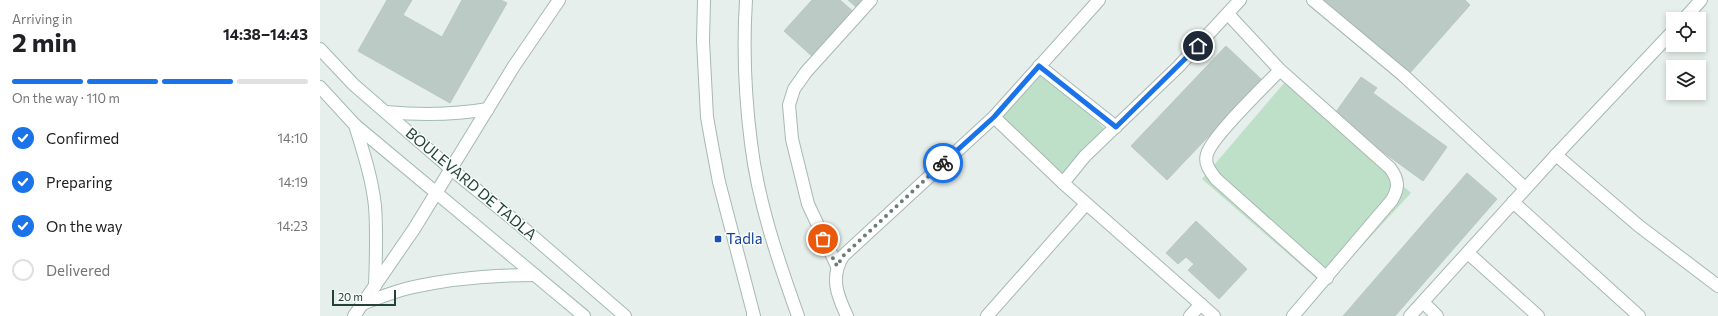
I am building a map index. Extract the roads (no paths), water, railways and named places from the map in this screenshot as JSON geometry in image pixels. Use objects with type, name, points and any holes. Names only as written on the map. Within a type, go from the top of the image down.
[{"type":"street","points":[[354,316],[414,229],[514,66],[559,0]]},
{"type":"street","points":[[704,0],[704,56],[708,117],[712,144],[754,315]]},
{"type":"street","points":[[746,0],[744,30],[746,90],[751,143],[758,186],[782,270],[798,316]]},
{"type":"street","points":[[837,266],[808,204],[792,139],[789,104],[794,89],[806,72],[871,0]]},
{"type":"street","points":[[847,316],[835,283],[837,266],[843,256],[888,212],[994,117],[1099,0]]},
{"type":"street","points":[[1063,183],[1085,156],[1178,67],[1240,0]]},
{"type":"street","points":[[1313,0],[1403,75],[1525,188]]},
{"type":"street","points":[[1690,12],[1701,0]]},
{"type":"street","points":[[1228,14],[1280,70],[1390,168],[1397,179],[1398,190],[1392,200],[1293,316]]},
{"type":"street","points":[[1410,316],[1556,154],[1666,38]]},
{"type":"street","name":"BOULEVARD DE TADLA","points":[[320,49],[354,85],[625,316]]},
{"type":"street","points":[[1039,66],[1116,127]]},
{"type":"street","points":[[1280,70],[1219,136],[1207,152],[1208,167],[1216,179],[1327,278]]},
{"type":"street","name":"BOULEVARD DE TADLA","points":[[320,87],[355,124],[584,316]]},
{"type":"street","points":[[386,112],[462,114],[488,109]]},
{"type":"street","points":[[994,117],[1086,204],[1214,316]]},
{"type":"street","points":[[355,124],[367,164],[375,204],[377,245],[375,286]]},
{"type":"street","points":[[1556,154],[1639,226],[1718,286]]},
{"type":"street","points":[[1513,202],[1639,316]]},
{"type":"street","points":[[987,316],[1086,204]]},
{"type":"street","points":[[1468,253],[1538,316]]},
{"type":"street","points":[[362,304],[408,288],[450,280],[498,275],[535,276]]},
{"type":"street","points":[[1422,302],[1437,316]]},
{"type":"street","points":[[1190,316],[1201,304]]},
{"type":"place","name":"Tadla","points":[[718,239]]}]
